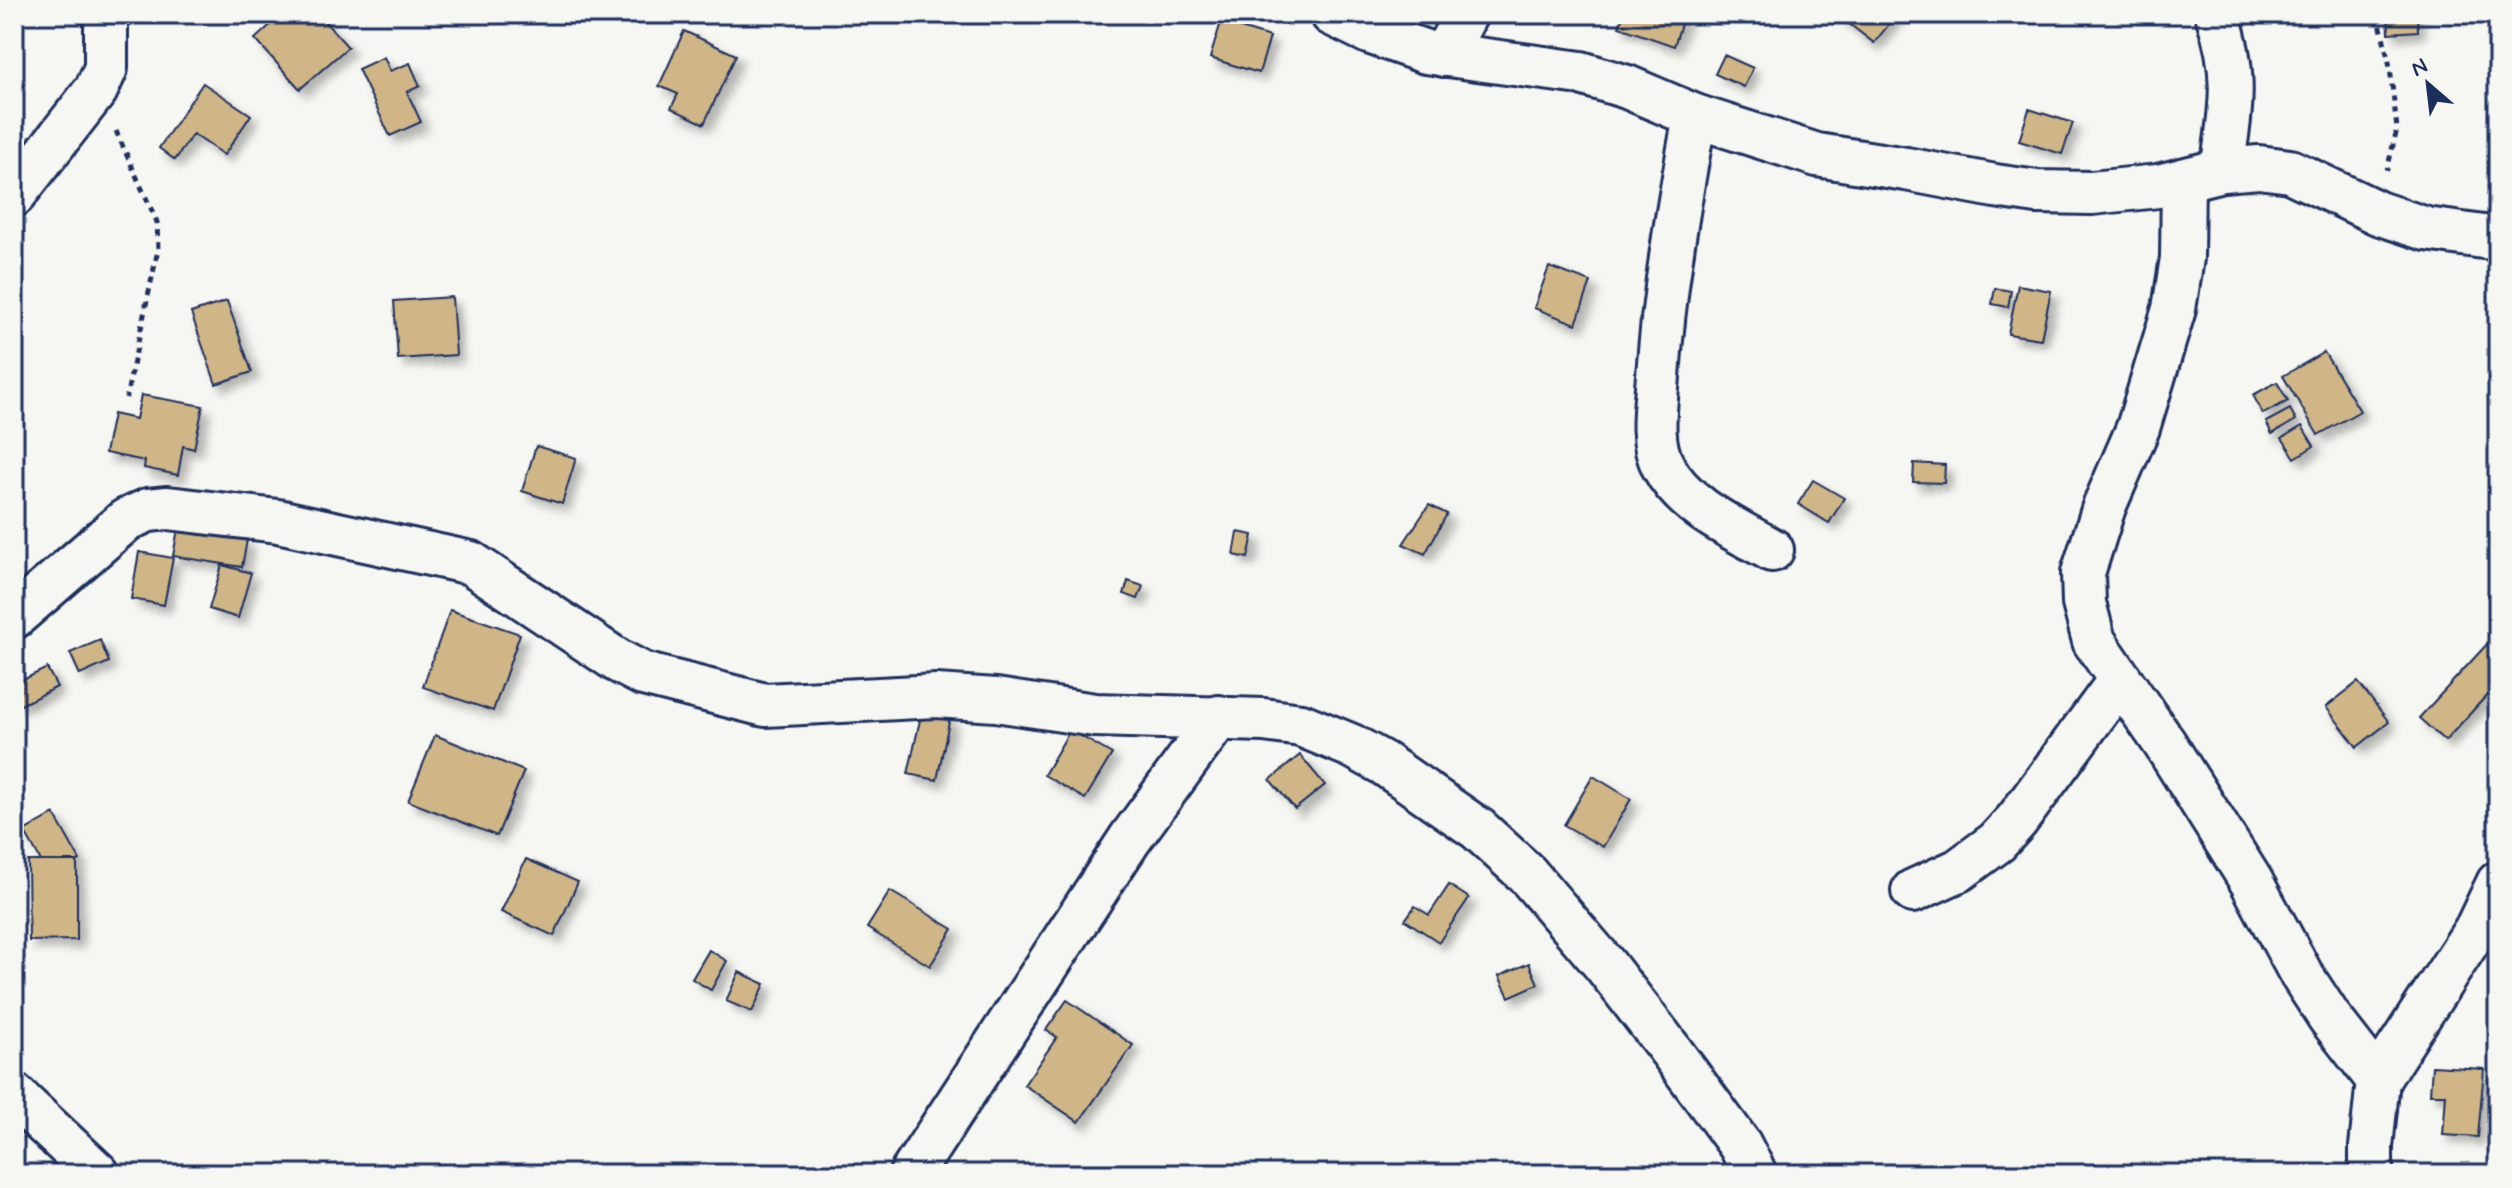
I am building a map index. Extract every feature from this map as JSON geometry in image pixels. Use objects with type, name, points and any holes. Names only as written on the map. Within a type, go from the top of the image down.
[{"type":"street","points":[[14,195],[96,90],[106,68],[106,14]]},
{"type":"street","points":[[1332,14],[1369,32],[1426,52],[1581,73],[1627,87],[1695,116],[1817,155],[2037,192],[2092,193],[2158,186],[2203,175],[2259,167],[2290,171],[2378,213],[2426,229],[2498,239]]},
{"type":"street","points":[[1444,55],[1466,14]]},
{"type":"street","points":[[2217,14],[2229,49],[2232,74],[2182,258],[2168,332],[2138,428],[2104,507],[2083,573],[2084,603],[2094,641],[2165,744],[2251,881],[2301,974],[2329,1017],[2378,1080]]},
{"type":"street","points":[[1695,116],[1662,307],[1655,432],[1661,464],[1678,490],[1718,520],[1772,550]]},
{"type":"street","points":[[14,617],[126,520],[148,510],[168,508],[278,521],[471,563],[618,661],[643,674],[765,705],[936,696],[996,700],[1095,715],[1219,717],[1301,725],[1383,763],[1478,829],[1527,874],[1605,965],[1740,1145],[1755,1174]]},
{"type":"street","points":[[1913,891],[1959,870],[1997,842],[2041,789],[2120,680]]},
{"type":"street","points":[[911,1174],[1130,839],[1219,717]]},
{"type":"street","points":[[2371,1174],[2378,1080],[2476,929],[2498,883]]},
{"type":"street","points":[[14,1095],[98,1174]]},
{"type":"path","points":[[2378,14],[2390,67],[2397,129],[2378,213]]},
{"type":"path","points":[[96,90],[157,222],[158,250],[126,398]]},
{"type":"building","points":[[282,14],[318,14],[348,47],[300,89],[255,39]]},
{"type":"building","points":[[1624,14],[1684,15],[1674,46],[1619,27]]},
{"type":"building","points":[[1843,14],[1897,14],[1874,43],[1840,17]]},
{"type":"building","points":[[2388,14],[2417,14],[2418,31],[2389,33]]},
{"type":"building","points":[[1221,22],[1270,37],[1259,73],[1210,58]]},
{"type":"building","points":[[684,31],[736,55],[704,124],[671,108],[678,94],[659,86]]},
{"type":"building","points":[[1724,55],[1753,68],[1744,87],[1715,74]]},
{"type":"building","points":[[384,57],[390,71],[410,63],[420,86],[407,92],[421,122],[390,136],[358,69]]},
{"type":"building","points":[[203,83],[251,115],[224,155],[193,134],[175,160],[159,148]]},
{"type":"building","points":[[2029,109],[2073,123],[2062,154],[2019,141]]},
{"type":"building","points":[[1549,267],[1591,282],[1576,324],[1534,308]]},
{"type":"building","points":[[2018,285],[2051,291],[2041,339],[2008,334]]},
{"type":"building","points":[[1995,288],[2011,291],[2008,307],[1992,304]]},
{"type":"building","points":[[452,297],[456,355],[398,359],[394,301]]},
{"type":"building","points":[[227,301],[252,372],[216,384],[191,313]]},
{"type":"building","points":[[2324,352],[2360,411],[2318,435],[2283,376]]},
{"type":"building","points":[[2277,382],[2288,401],[2263,414],[2253,395]]},
{"type":"building","points":[[141,395],[203,406],[194,449],[183,446],[178,475],[144,468],[145,461],[105,453],[113,414],[136,419]]},
{"type":"building","points":[[2290,409],[2296,420],[2272,434],[2266,422]]},
{"type":"building","points":[[2302,426],[2314,446],[2295,458],[2282,438]]},
{"type":"building","points":[[536,446],[576,458],[562,504],[522,491]]},
{"type":"building","points":[[1914,463],[1945,465],[1944,483],[1913,482]]},
{"type":"building","points":[[1813,480],[1844,498],[1829,523],[1798,504]]},
{"type":"building","points":[[1429,505],[1447,514],[1425,554],[1403,544]]},
{"type":"building","points":[[178,529],[247,540],[242,567],[173,556]]},
{"type":"building","points":[[1238,532],[1253,535],[1248,558],[1234,555]]},
{"type":"building","points":[[139,552],[173,558],[164,605],[131,599]]},
{"type":"building","points":[[222,565],[251,573],[238,618],[209,609]]},
{"type":"building","points":[[1128,581],[1143,586],[1138,599],[1124,594]]},
{"type":"building","points":[[450,610],[520,634],[493,711],[423,687]]},
{"type":"building","points":[[100,640],[109,662],[80,675],[70,653]]},
{"type":"building","points":[[2489,642],[2498,650],[2498,683],[2445,741],[2419,718]]},
{"type":"building","points":[[47,668],[57,687],[19,706],[14,696],[14,684]]},
{"type":"building","points":[[2358,682],[2389,722],[2357,747],[2326,707]]},
{"type":"building","points":[[922,711],[950,717],[937,780],[908,774]]},
{"type":"building","points":[[1070,730],[1112,754],[1085,799],[1044,775]]},
{"type":"building","points":[[435,735],[524,771],[497,836],[408,801]]},
{"type":"building","points":[[1300,755],[1325,785],[1295,809],[1270,780]]},
{"type":"building","points":[[1593,776],[1631,799],[1603,847],[1564,825]]},
{"type":"building","points":[[54,814],[80,860],[50,877],[24,831]]},
{"type":"building","points":[[526,859],[578,882],[554,936],[501,912]]},
{"type":"building","points":[[28,861],[77,861],[77,940],[29,941]]},
{"type":"building","points":[[1449,885],[1469,898],[1439,942],[1405,920],[1415,906],[1429,915]]},
{"type":"building","points":[[890,891],[953,929],[930,966],[867,928]]},
{"type":"building","points":[[709,950],[727,961],[711,990],[692,979]]},
{"type":"building","points":[[1529,963],[1538,984],[1509,997],[1499,976]]},
{"type":"building","points":[[739,972],[765,984],[752,1012],[726,1001]]},
{"type":"building","points":[[1067,1000],[1133,1045],[1079,1122],[1024,1085],[1057,1037],[1046,1030]]},
{"type":"building","points":[[2432,1066],[2484,1069],[2478,1137],[2443,1135],[2446,1094],[2430,1094]]}]
